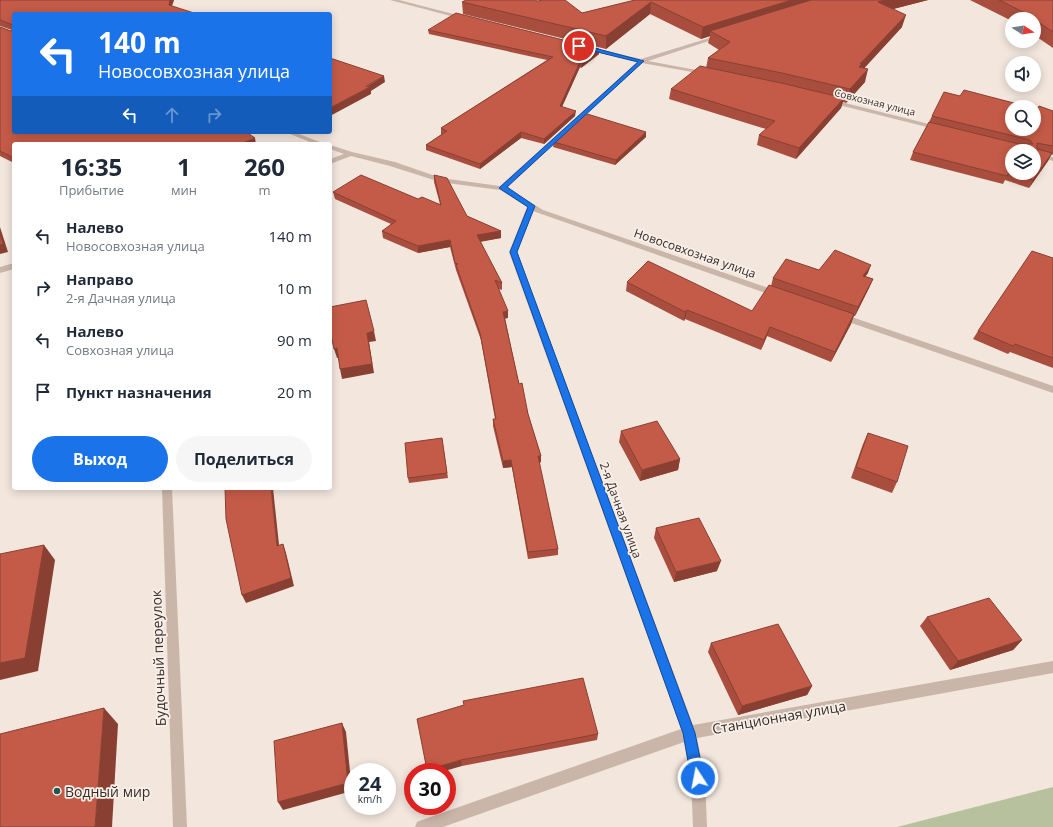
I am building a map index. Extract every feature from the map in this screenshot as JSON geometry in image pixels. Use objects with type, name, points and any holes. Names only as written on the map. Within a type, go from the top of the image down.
[{"type":"street","points":[[393,0],[471,19]]},
{"type":"street","points":[[502,188],[642,61],[724,35]]},
{"type":"street","points":[[579,46],[710,75]]},
{"type":"street","name":"Совхозная улица","points":[[826,100],[949,131]]},
{"type":"street","points":[[294,134],[316,142]]},
{"type":"street","name":"Новосовхозная улица","points":[[332,148],[350,154],[392,164],[440,180],[502,188],[540,212],[782,296]]},
{"type":"street","points":[[332,161],[350,154]]},
{"type":"street","points":[[1041,156],[1053,159]]},
{"type":"street","name":"2-я Дачная улица","points":[[532,206],[513,252],[689,733],[698,778],[700,827]]},
{"type":"street","points":[[0,270],[12,267]]},
{"type":"street","points":[[834,314],[1053,390]]},
{"type":"street","name":"Будочный переулок","points":[[167,490],[180,827]]},
{"type":"street","name":"Станционная улица","points":[[422,827],[689,733],[1053,667]]},
{"type":"green space","points":[[1053,787],[1053,827],[897,827]]},
{"type":"building","points":[[0,0],[170,0],[169,5],[191,12],[12,12],[12,25],[0,20]]},
{"type":"building","points":[[466,0],[565,0],[582,13],[635,0],[792,0],[703,27],[651,2],[606,36],[462,2]]},
{"type":"building","points":[[811,0],[886,0],[878,2],[906,15],[860,64],[862,64],[859,67],[868,69],[850,89],[708,58],[730,42],[710,31]]},
{"type":"building","points":[[999,0],[1053,0],[1053,32],[1041,24],[1041,12],[1023,12]]},
{"type":"building","points":[[456,13],[599,49],[582,63],[580,62],[560,106],[576,111],[544,139],[521,132],[480,164],[426,145],[447,131],[441,128],[553,57],[428,30]]},
{"type":"building","points":[[0,27],[11,31],[12,134],[249,134],[255,138],[245,142],[12,142],[12,157],[0,151]]},
{"type":"building","points":[[332,59],[384,76],[366,86],[370,87],[332,107]]},
{"type":"building","points":[[700,66],[844,98],[799,148],[759,135],[775,121],[671,89]]},
{"type":"building","points":[[964,90],[1005,101],[1005,134],[932,116],[944,92],[960,96]]},
{"type":"building","points":[[1041,107],[1053,111],[1053,146],[1037,143],[1033,144],[1030,140],[1014,136],[1041,136]]},
{"type":"building","points":[[584,113],[646,132],[616,160],[554,142]]},
{"type":"building","points":[[929,122],[1019,144],[1005,144],[1005,175],[913,152]]},
{"type":"building","points":[[1041,150],[1052,153],[1041,169]]},
{"type":"building","points":[[361,175],[418,199],[422,197],[441,205],[434,175],[447,178],[467,216],[501,231],[477,235],[502,283],[495,280],[508,311],[503,312],[519,384],[522,383],[528,414],[541,456],[538,456],[558,549],[528,552],[511,460],[503,461],[493,419],[496,419],[480,333],[456,265],[458,264],[455,263],[450,240],[418,246],[382,231],[396,221],[333,192]]},
{"type":"building","points":[[0,234],[3,244],[0,245]]},
{"type":"building","points":[[835,250],[871,265],[863,276],[873,279],[858,307],[773,278],[786,259],[819,270]]},
{"type":"building","points":[[1032,251],[1053,258],[1053,358],[1015,344],[1013,346],[978,331]]},
{"type":"building","points":[[648,261],[752,311],[769,285],[854,314],[835,352],[770,327],[764,340],[687,310],[685,312],[627,282]]},
{"type":"building","points":[[366,300],[374,331],[367,333],[372,364],[340,369],[337,348],[334,349],[332,340],[332,307]]},
{"type":"building","points":[[657,421],[680,459],[642,470],[621,431]]},
{"type":"building","points":[[868,433],[908,446],[897,482],[856,467]]},
{"type":"building","points":[[442,438],[447,473],[408,478],[405,443]]},
{"type":"building","points":[[225,490],[271,490],[277,546],[283,544],[291,578],[242,595],[226,519]]},
{"type":"building","points":[[699,518],[721,561],[676,572],[656,528]]},
{"type":"building","points":[[44,545],[25,658],[0,663],[0,554]]},
{"type":"building","points":[[989,598],[1022,640],[958,661],[927,617]]},
{"type":"building","points":[[778,624],[812,686],[742,706],[711,643]]},
{"type":"building","points":[[583,678],[598,734],[451,763],[426,763],[417,719],[464,705],[463,701]]},
{"type":"building","name":"Водный мир","points":[[104,708],[95,827],[0,827],[0,734]]},
{"type":"building","points":[[342,723],[346,763],[344,763],[344,784],[278,802],[274,741]]},
{"type":"place","name":"Водный мир","points":[[57,791]]},
{"type":"route","points":[[579,46],[642,61],[502,188],[532,206],[513,252],[689,733],[698,778]]}]
